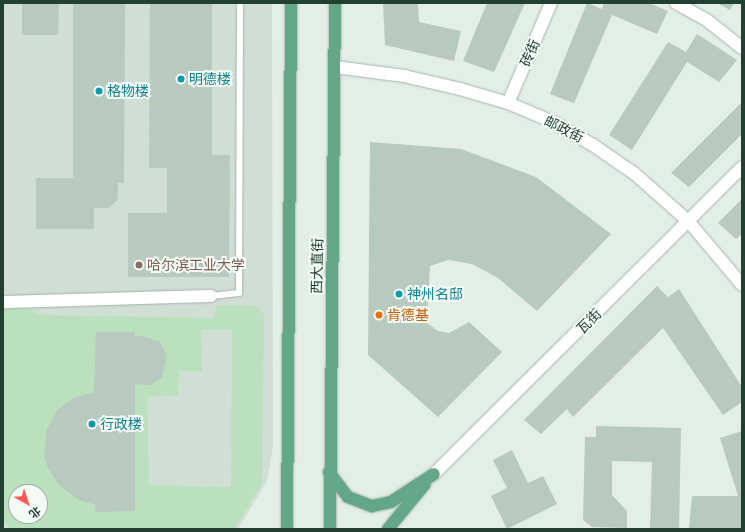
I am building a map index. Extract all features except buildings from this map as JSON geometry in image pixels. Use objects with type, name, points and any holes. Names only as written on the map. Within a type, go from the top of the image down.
[{"type":"main road","name":"西大直街","points":[[287,529],[291,3]]},
{"type":"main road","name":"西大直街","points":[[330,529],[329,472],[335,3]]},
{"type":"main road","points":[[329,472],[348,497],[372,506],[391,502],[434,474]]},
{"type":"main road","points":[[388,529],[434,474]]},
{"type":"street","name":"砖街","points":[[508,103],[551,3]]},
{"type":"street","points":[[676,3],[708,21],[742,48]]},
{"type":"street","name":"邮政街","points":[[335,67],[404,76],[508,103],[593,145],[635,174],[689,222],[742,286]]},
{"type":"street","name":"瓦街","points":[[434,474],[689,222],[742,167]]},
{"type":"street","points":[[3,302],[211,296]]},
{"type":"lane","points":[[211,296],[239,293],[240,3]]},
{"type":"shaded area","name":"哈尔滨工业大学","points":[[3,3],[272,3],[273,447],[267,481],[238,529],[3,529]]},
{"type":"green space","points":[[22,302],[38,315],[213,318],[217,305],[257,306],[264,315],[262,484],[234,529],[9,529],[3,520],[3,312],[10,305]],"holes":[[[201,330],[232,330],[231,487],[149,485],[147,397],[178,395],[179,371],[202,371]]]},
{"type":"place","name":"明德楼","points":[[181,79]]},
{"type":"place","name":"格物楼","points":[[99,91]]},
{"type":"place","name":"哈尔滨工业大学","points":[[139,265]]},
{"type":"place","name":"神州名邸","points":[[399,294]]},
{"type":"place","name":"肯德基","points":[[379,315]]},
{"type":"place","name":"行政楼","points":[[92,424]]}]
